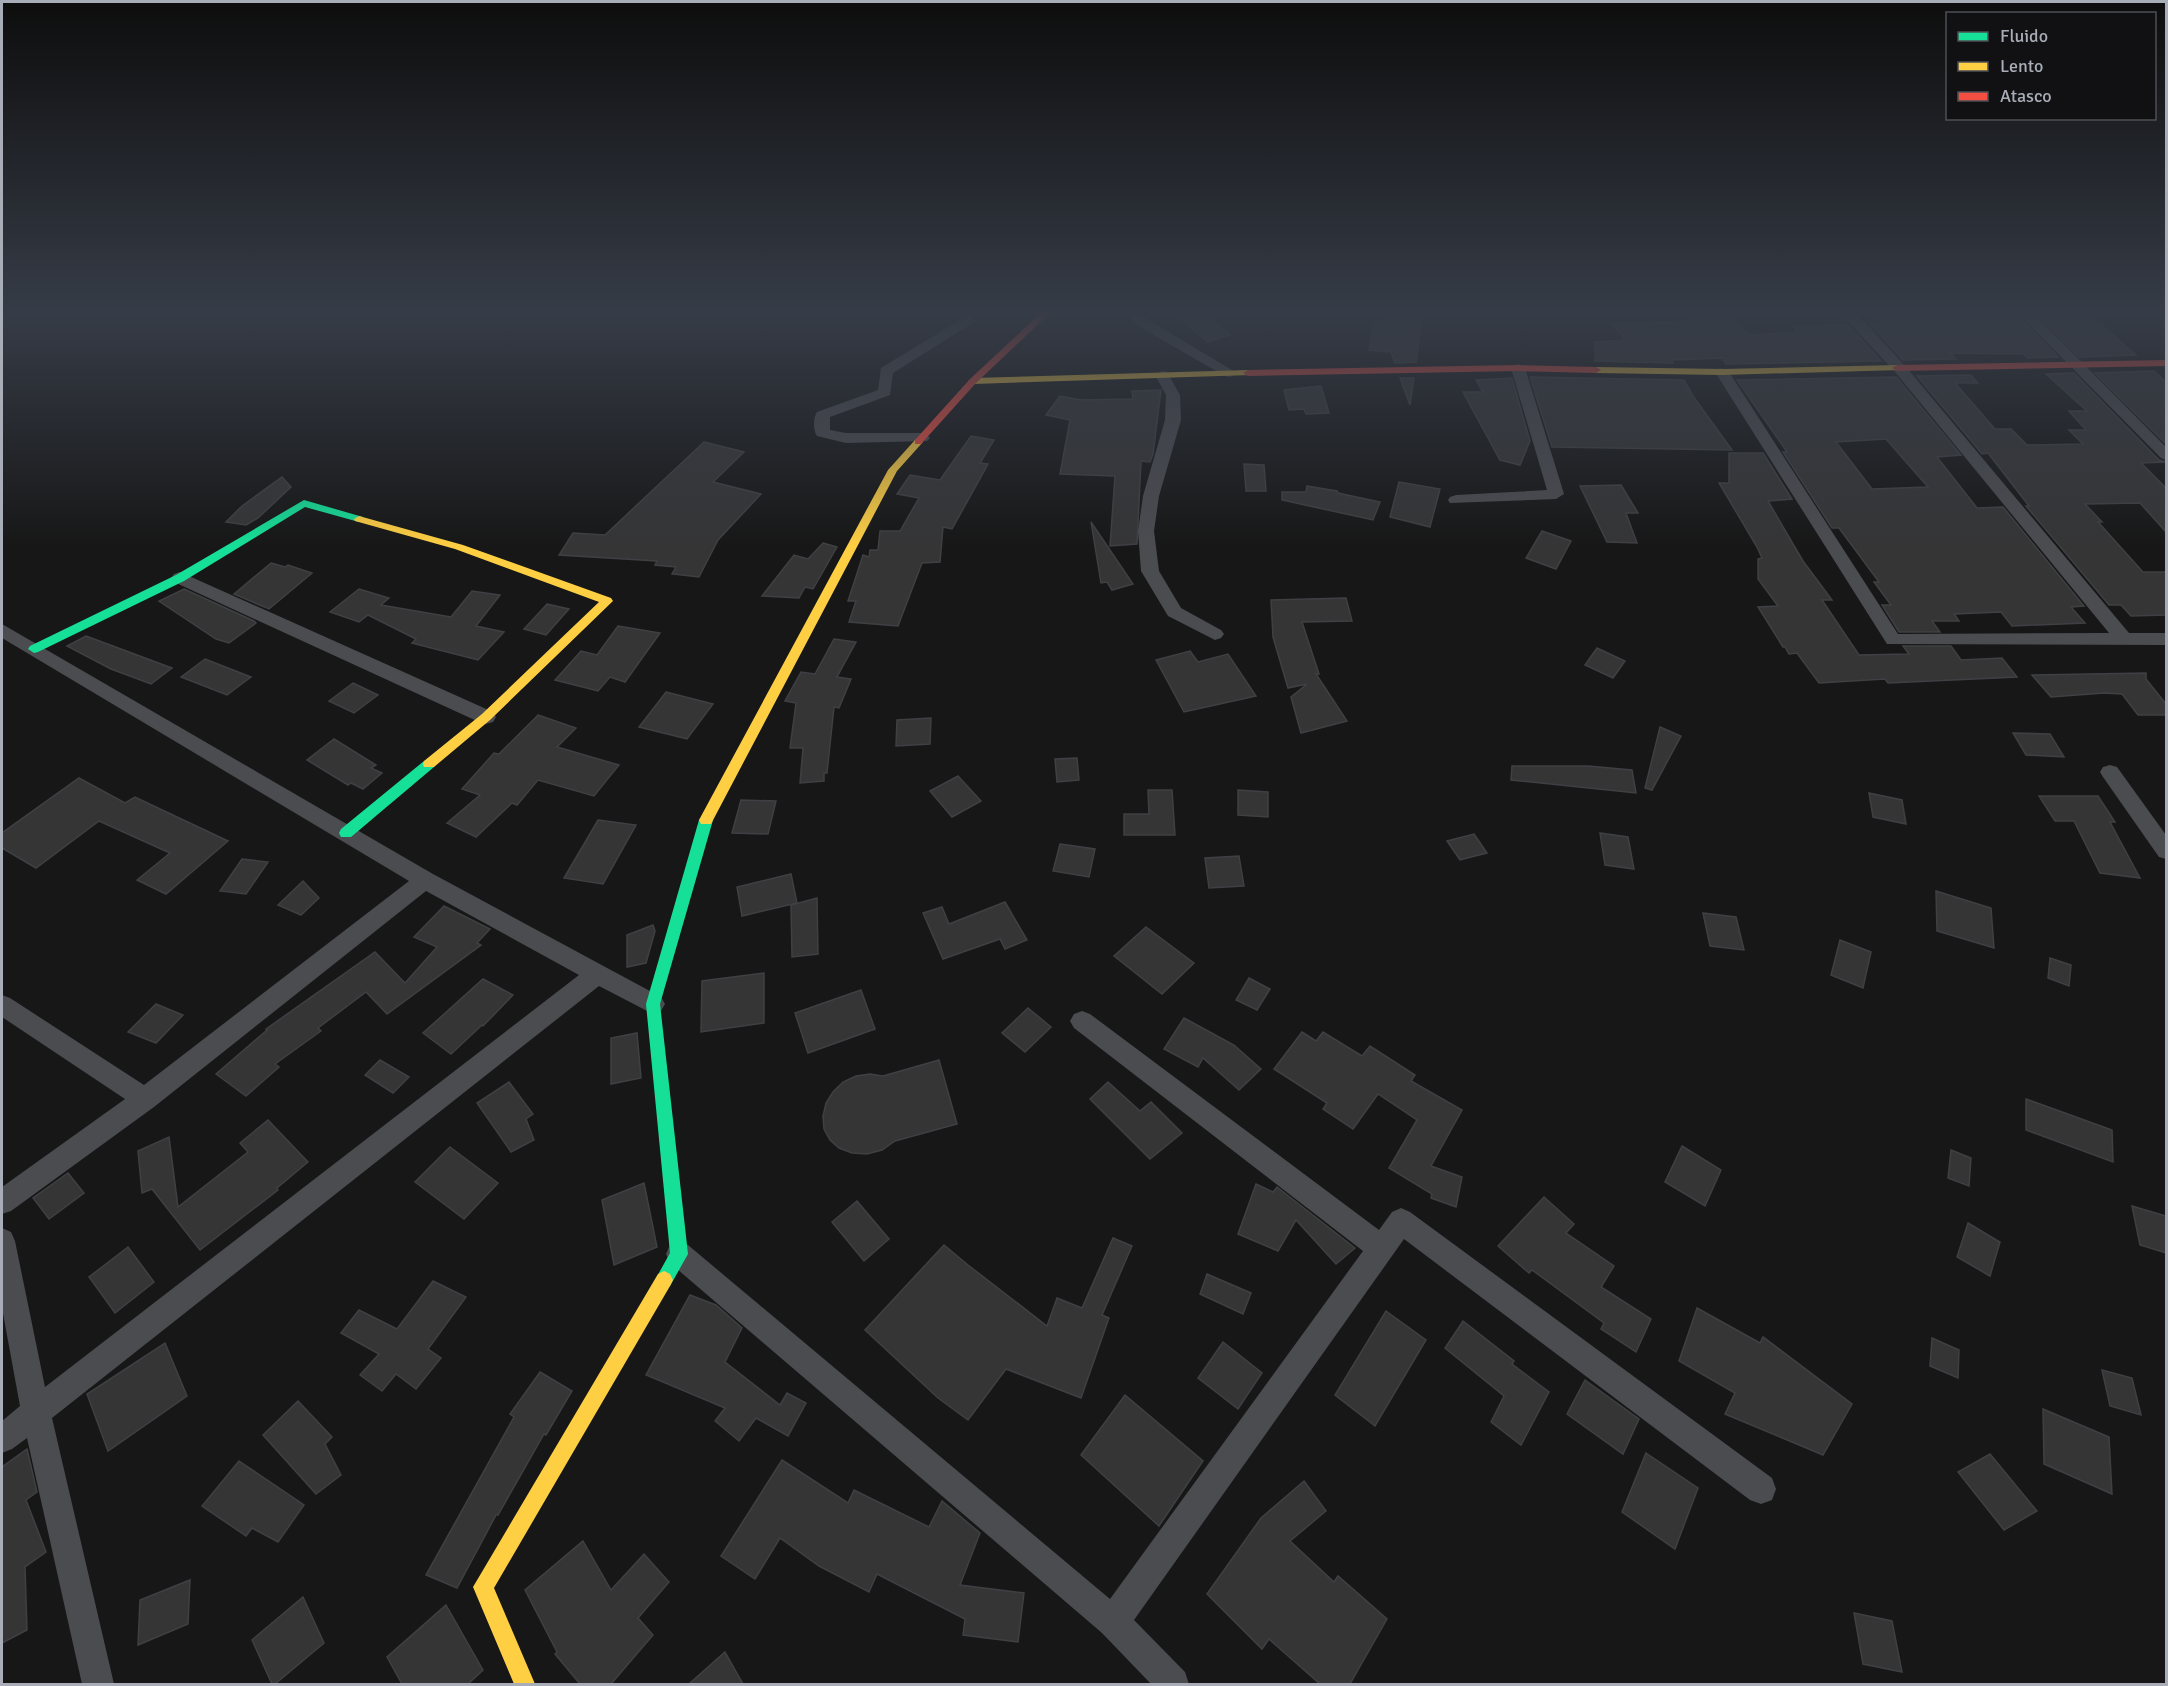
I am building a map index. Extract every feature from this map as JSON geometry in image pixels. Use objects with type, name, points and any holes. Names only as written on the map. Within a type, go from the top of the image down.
[{"type":"street","points":[[885,391],[822,415],[822,433],[846,438],[922,438]]},
{"type":"street","points":[[524,1684],[483,1587],[679,1254],[653,1004],[705,821],[893,470],[964,391]]},
{"type":"street","points":[[1171,391],[1173,395],[1173,420],[1151,496],[1146,531],[1150,571],[1174,612],[1215,634]]},
{"type":"street","points":[[1456,500],[1556,494],[1525,391]]},
{"type":"street","points":[[1734,391],[1893,640],[2166,639]]},
{"type":"street","points":[[1917,391],[2125,640]]},
{"type":"street","points":[[2102,391],[2166,455]]},
{"type":"street","points":[[34,649],[180,578],[304,503],[459,547],[607,601],[486,717],[346,833]]},
{"type":"street","points":[[180,578],[486,717]]},
{"type":"street","points":[[2,630],[425,880],[653,1004]]},
{"type":"street","points":[[2109,772],[2166,851]]},
{"type":"street","points":[[2,1202],[145,1099],[425,880]]},
{"type":"street","points":[[2,1439],[597,973]]},
{"type":"street","points":[[2,1005],[145,1099]]},
{"type":"street","points":[[1082,1021],[1382,1249]]},
{"type":"street","points":[[1113,1622],[1401,1221],[1761,1490]]},
{"type":"street","points":[[2,1241],[36,1413],[98,1684]]},
{"type":"street","points":[[679,1254],[1113,1622],[1173,1684]]},
{"type":"building","points":[[1132,391],[1161,391],[1153,454],[1150,462],[1141,461],[1137,544],[1110,546],[1115,476],[1060,474],[1070,420],[1046,415],[1060,396],[1081,400],[1133,399]]},
{"type":"building","points":[[1284,391],[1322,391],[1329,413],[1306,414],[1304,409],[1289,410]]},
{"type":"building","points":[[1405,391],[1412,391],[1410,405]]},
{"type":"building","points":[[1516,391],[1530,441],[1520,465],[1500,460],[1463,392]]},
{"type":"building","points":[[1534,391],[1690,391],[1732,450],[1552,447]]},
{"type":"building","points":[[1744,391],[1907,391],[1961,455],[1937,457],[1977,508],[2003,507],[2084,606],[2071,607],[2085,623],[2012,626],[2001,612],[1954,614],[1959,621],[1932,621],[1940,632],[1899,632],[1882,605],[1891,605],[1874,582],[1879,582],[1839,528],[1832,528],[1783,452],[1787,452]],"holes":[[[1886,439],[1928,487],[1872,489],[1836,442]]]},
{"type":"building","points":[[1929,391],[1962,391],[1995,429],[2011,429],[2027,445],[2083,444],[2069,430],[2086,430],[2069,411],[2087,411],[2064,391],[2091,391],[2159,460],[2166,462],[2141,463],[2166,488],[2166,532],[2140,503],[2085,504],[2143,572],[2166,572],[2166,615],[2131,616],[2121,605],[2109,605],[2026,506],[2029,506],[1988,453],[1982,454]]},
{"type":"building","points":[[2113,391],[2166,391],[2166,444]]},
{"type":"building","points":[[971,436],[994,440],[980,463],[988,464],[952,529],[943,527],[940,562],[922,563],[898,626],[849,622],[856,601],[848,601],[863,555],[869,557],[870,550],[878,550],[880,531],[900,531],[919,498],[897,494],[910,475],[940,480]]},
{"type":"building","points":[[704,442],[744,452],[713,482],[761,494],[718,540],[699,577],[672,574],[676,567],[655,565],[657,561],[559,555],[573,533],[605,535]]},
{"type":"building","points":[[1729,453],[1763,453],[1792,499],[1768,501],[1803,561],[1832,600],[1822,600],[1859,655],[1909,654],[1903,646],[1951,646],[1961,660],[2002,658],[2017,677],[1888,683],[1885,679],[1819,683],[1797,653],[1789,654],[1783,647],[1758,607],[1778,606],[1758,579],[1758,559],[1762,558],[1757,547],[1719,483],[1729,483]]},
{"type":"building","points":[[1244,464],[1264,465],[1266,491],[1246,491]]},
{"type":"building","points":[[282,477],[291,487],[258,518],[246,525],[226,522],[242,506]]},
{"type":"building","points":[[1399,482],[1440,489],[1430,527],[1390,517]]},
{"type":"building","points":[[1621,485],[1638,513],[1626,513],[1637,543],[1607,542],[1580,486]]},
{"type":"building","points":[[1307,486],[1380,502],[1373,520],[1282,500],[1282,492],[1306,492]]},
{"type":"building","points":[[1091,522],[1133,584],[1112,590],[1107,582],[1101,583]]},
{"type":"building","points":[[1542,531],[1571,541],[1556,569],[1526,558]]},
{"type":"building","points":[[823,543],[837,547],[813,589],[805,587],[799,598],[762,596],[794,555],[808,559]]},
{"type":"building","points":[[271,563],[285,567],[288,565],[312,573],[269,609],[234,594]]},
{"type":"building","points":[[184,589],[256,623],[229,643],[216,639],[159,601]]},
{"type":"building","points":[[359,589],[389,598],[381,605],[451,617],[472,591],[500,595],[476,626],[504,632],[478,660],[412,643],[416,639],[368,615],[359,622],[330,612]]},
{"type":"building","points":[[1346,598],[1352,621],[1302,622],[1319,674],[1316,674],[1347,721],[1301,733],[1291,697],[1307,684],[1288,688],[1273,637],[1271,600]]},
{"type":"building","points":[[547,604],[569,609],[546,635],[524,629]]},
{"type":"building","points":[[618,626],[660,633],[625,682],[610,677],[598,691],[555,680],[581,651],[597,655]]},
{"type":"building","points":[[86,636],[172,668],[151,684],[111,669],[67,646]]},
{"type":"building","points":[[834,639],[856,642],[837,677],[851,679],[839,708],[834,707],[827,773],[824,773],[824,781],[800,783],[803,748],[790,748],[796,703],[785,701],[801,672],[815,674]]},
{"type":"building","points":[[1597,648],[1625,661],[1613,678],[1585,665]]},
{"type":"building","points":[[1190,651],[1198,662],[1228,654],[1256,696],[1184,712],[1156,660]]},
{"type":"building","points":[[205,659],[251,677],[227,695],[181,677]]},
{"type":"building","points":[[2146,673],[2146,679],[2166,704],[2166,715],[2138,715],[2122,694],[2051,697],[2032,675]]},
{"type":"building","points":[[353,683],[378,695],[354,713],[329,701]]},
{"type":"building","points":[[666,692],[713,704],[687,739],[639,727]]},
{"type":"building","points":[[538,715],[576,728],[557,747],[619,765],[594,796],[538,780],[517,805],[512,803],[476,837],[447,823],[480,795],[462,789],[494,753],[499,754]]},
{"type":"building","points":[[931,718],[930,744],[896,746],[897,720]]},
{"type":"building","points":[[1660,727],[1681,736],[1652,790],[1645,788]]},
{"type":"building","points":[[2013,733],[2050,734],[2064,757],[2026,755]]},
{"type":"building","points":[[334,739],[376,765],[371,768],[382,773],[363,789],[351,783],[348,785],[307,760]]},
{"type":"building","points":[[1077,758],[1079,780],[1057,782],[1055,759]]},
{"type":"building","points":[[1512,766],[1588,766],[1632,770],[1636,793],[1511,780]]},
{"type":"building","points":[[958,776],[981,801],[952,817],[930,791]]},
{"type":"building","points":[[79,778],[125,803],[135,797],[228,841],[166,894],[137,880],[170,853],[99,821],[36,868],[2,848],[2,833]]},
{"type":"building","points":[[1148,790],[1172,790],[1175,835],[1124,835],[1124,814],[1149,814]]},
{"type":"building","points":[[1238,790],[1268,792],[1268,817],[1238,815]]},
{"type":"building","points":[[1869,793],[1902,800],[1906,824],[1873,817]]},
{"type":"building","points":[[2039,796],[2098,796],[2115,822],[2110,822],[2140,878],[2100,873],[2074,821],[2055,821]]},
{"type":"building","points":[[741,800],[776,801],[768,834],[732,833]]},
{"type":"building","points":[[598,820],[636,825],[603,884],[564,878]]},
{"type":"building","points":[[1600,833],[1628,837],[1634,869],[1605,865]]},
{"type":"building","points":[[1474,834],[1487,853],[1460,860],[1447,841]]},
{"type":"building","points":[[1060,844],[1095,849],[1089,877],[1053,871]]},
{"type":"building","points":[[1239,856],[1244,886],[1209,888],[1205,858]]},
{"type":"building","points":[[242,859],[268,862],[246,894],[220,891]]},
{"type":"building","points":[[791,874],[797,903],[742,916],[737,887]]},
{"type":"building","points":[[303,881],[319,898],[301,915],[278,905]]},
{"type":"building","points":[[1936,891],[1991,908],[1994,948],[1937,931]]},
{"type":"building","points":[[817,898],[818,954],[792,957],[791,905]]},
{"type":"building","points":[[1005,902],[1027,940],[1005,949],[1000,939],[943,959],[923,913],[942,907],[949,924]]},
{"type":"building","points":[[444,906],[490,929],[477,943],[481,945],[387,1014],[366,992],[318,1028],[321,1031],[275,1064],[279,1067],[246,1096],[216,1074],[266,1029],[375,952],[405,983],[437,947],[414,937]]},
{"type":"building","points":[[1703,913],[1736,917],[1744,950],[1710,946]]},
{"type":"building","points":[[653,925],[655,931],[646,963],[627,967],[627,935]]},
{"type":"building","points":[[1146,927],[1194,963],[1162,994],[1114,956]]},
{"type":"building","points":[[1840,940],[1871,952],[1863,988],[1831,975]]},
{"type":"building","points":[[2050,958],[2071,965],[2069,986],[2048,978]]},
{"type":"building","points":[[764,973],[764,1023],[701,1032],[702,981]]},
{"type":"building","points":[[1249,978],[1270,989],[1257,1010],[1236,1000]]},
{"type":"building","points":[[483,979],[513,995],[451,1054],[423,1033]]},
{"type":"building","points":[[861,990],[875,1029],[808,1053],[795,1013]]},
{"type":"building","points":[[156,1004],[183,1015],[156,1043],[128,1032]]},
{"type":"building","points":[[1028,1008],[1051,1027],[1025,1052],[1002,1033]]},
{"type":"building","points":[[1184,1018],[1234,1045],[1261,1069],[1239,1090],[1203,1058],[1198,1067],[1164,1049]]},
{"type":"building","points":[[1302,1032],[1316,1041],[1323,1032],[1362,1056],[1370,1046],[1415,1075],[1411,1081],[1462,1110],[1431,1166],[1462,1177],[1456,1207],[1431,1198],[1432,1194],[1389,1168],[1417,1120],[1378,1094],[1353,1129],[1323,1109],[1327,1103],[1274,1069]]},
{"type":"building","points":[[637,1033],[641,1078],[611,1084],[611,1038]]},
{"type":"building","points":[[380,1060],[409,1077],[393,1093],[365,1075]]},
{"type":"building","points":[[939,1060],[957,1124],[895,1141],[882,1150],[867,1154],[852,1153],[839,1148],[830,1140],[824,1129],[823,1116],[826,1103],[843,1082],[856,1076],[870,1074],[883,1076]]},
{"type":"building","points":[[509,1082],[533,1114],[526,1119],[534,1140],[511,1152],[477,1103]]},
{"type":"building","points":[[1108,1082],[1140,1111],[1151,1102],[1182,1133],[1150,1159],[1090,1099]]},
{"type":"building","points":[[2026,1099],[2112,1130],[2113,1162],[2026,1130]]},
{"type":"building","points":[[268,1120],[308,1162],[277,1188],[278,1190],[200,1250],[152,1189],[142,1193],[138,1151],[169,1137],[178,1207],[248,1152],[240,1143]]},
{"type":"building","points":[[1682,1146],[1721,1170],[1705,1206],[1665,1182]]},
{"type":"building","points":[[450,1147],[498,1183],[464,1219],[415,1182]]},
{"type":"building","points":[[1951,1150],[1971,1158],[1969,1186],[1948,1178]]},
{"type":"building","points":[[68,1173],[84,1193],[49,1219],[33,1198]]},
{"type":"building","points":[[644,1183],[657,1247],[614,1265],[602,1200]]},
{"type":"building","points":[[1256,1184],[1273,1192],[1277,1187],[1355,1248],[1336,1264],[1296,1220],[1278,1251],[1238,1234]]},
{"type":"building","points":[[1544,1197],[1574,1224],[1566,1233],[1614,1266],[1601,1287],[1651,1319],[1636,1352],[1601,1329],[1604,1323],[1532,1270],[1529,1273],[1498,1246]]},
{"type":"building","points":[[857,1201],[889,1239],[864,1261],[832,1222]]},
{"type":"building","points":[[2132,1206],[2166,1216],[2166,1253],[2140,1245]]},
{"type":"building","points":[[1968,1223],[2000,1242],[1990,1276],[1957,1257]]},
{"type":"building","points":[[1113,1238],[1132,1246],[1102,1315],[1109,1318],[1081,1398],[1006,1369],[968,1420],[938,1398],[865,1330],[944,1245],[1047,1326],[1057,1298],[1082,1308]]},
{"type":"building","points":[[128,1247],[154,1282],[115,1313],[89,1277]]},
{"type":"building","points":[[1207,1274],[1251,1293],[1243,1314],[1200,1294]]},
{"type":"building","points":[[433,1281],[466,1297],[428,1349],[441,1358],[416,1389],[396,1374],[382,1391],[360,1375],[379,1354],[341,1333],[359,1310],[397,1329]]},
{"type":"building","points":[[690,1295],[716,1305],[742,1328],[725,1362],[780,1405],[787,1393],[806,1403],[788,1436],[756,1418],[739,1441],[715,1421],[725,1408],[646,1375]]},
{"type":"building","points":[[1697,1308],[1760,1343],[1763,1337],[1852,1404],[1823,1455],[1725,1414],[1735,1393],[1679,1361]]},
{"type":"building","points":[[1386,1311],[1426,1340],[1375,1426],[1335,1395]]},
{"type":"building","points":[[1463,1321],[1514,1361],[1512,1364],[1549,1392],[1521,1445],[1491,1422],[1504,1396],[1445,1348]]},
{"type":"building","points":[[1932,1338],[1959,1350],[1958,1378],[1930,1366]]},
{"type":"building","points":[[1223,1342],[1262,1373],[1238,1409],[1198,1378]]},
{"type":"building","points":[[165,1343],[187,1396],[108,1451],[87,1394]]},
{"type":"building","points":[[2102,1370],[2132,1378],[2141,1415],[2110,1406]]},
{"type":"building","points":[[540,1372],[572,1391],[496,1515],[457,1588],[426,1575],[514,1417],[510,1414]]},
{"type":"building","points":[[1585,1380],[1639,1419],[1623,1454],[1567,1414]]},
{"type":"building","points":[[1125,1395],[1203,1461],[1159,1526],[1081,1455]]},
{"type":"building","points":[[298,1401],[332,1437],[325,1444],[341,1475],[316,1494],[263,1435]]},
{"type":"building","points":[[2043,1409],[2109,1437],[2112,1494],[2044,1464]]},
{"type":"building","points":[[27,1449],[37,1492],[26,1500],[46,1552],[25,1567],[27,1630],[2,1643],[2,1467]]},
{"type":"building","points":[[1646,1453],[1698,1488],[1675,1549],[1622,1512]]},
{"type":"building","points":[[1990,1454],[2037,1511],[2004,1530],[1958,1472]]},
{"type":"building","points":[[782,1460],[848,1503],[854,1490],[929,1527],[942,1501],[980,1533],[960,1585],[1024,1593],[1018,1642],[963,1635],[965,1619],[877,1574],[869,1592],[819,1566],[780,1538],[755,1579],[721,1556]]},
{"type":"building","points":[[239,1461],[304,1505],[278,1542],[252,1528],[246,1536],[202,1506]]},
{"type":"building","points":[[1304,1481],[1326,1511],[1290,1541],[1334,1582],[1338,1576],[1387,1619],[1350,1684],[1320,1684],[1269,1639],[1262,1649],[1207,1594],[1261,1518]]},
{"type":"building","points":[[583,1541],[611,1590],[644,1554],[669,1582],[638,1618],[653,1635],[611,1684],[580,1684],[555,1654],[557,1652],[525,1590]]},
{"type":"building","points":[[190,1580],[188,1624],[138,1645],[140,1600]]},
{"type":"building","points":[[303,1597],[324,1643],[275,1684],[272,1684],[252,1640]]},
{"type":"building","points":[[446,1605],[483,1670],[468,1684],[402,1684],[387,1657]]},
{"type":"building","points":[[1854,1613],[1892,1621],[1902,1672],[1863,1664]]},
{"type":"building","points":[[725,1652],[743,1684],[689,1684]]},
{"type":"traffic: fast","points":[[34,649],[180,578],[304,503],[359,519]]},
{"type":"traffic: fast","points":[[346,833],[429,764]]},
{"type":"traffic: fast","points":[[664,1280],[679,1254],[653,1004],[706,820]]},
{"type":"traffic: slow","points":[[706,820],[893,470],[918,442]]},
{"type":"traffic: slow","points":[[359,519],[459,547],[607,601],[486,717],[429,764]]},
{"type":"traffic: slow","points":[[524,1684],[483,1587],[664,1280]]},
{"type":"traffic: jam","points":[[918,442],[964,391]]}]
